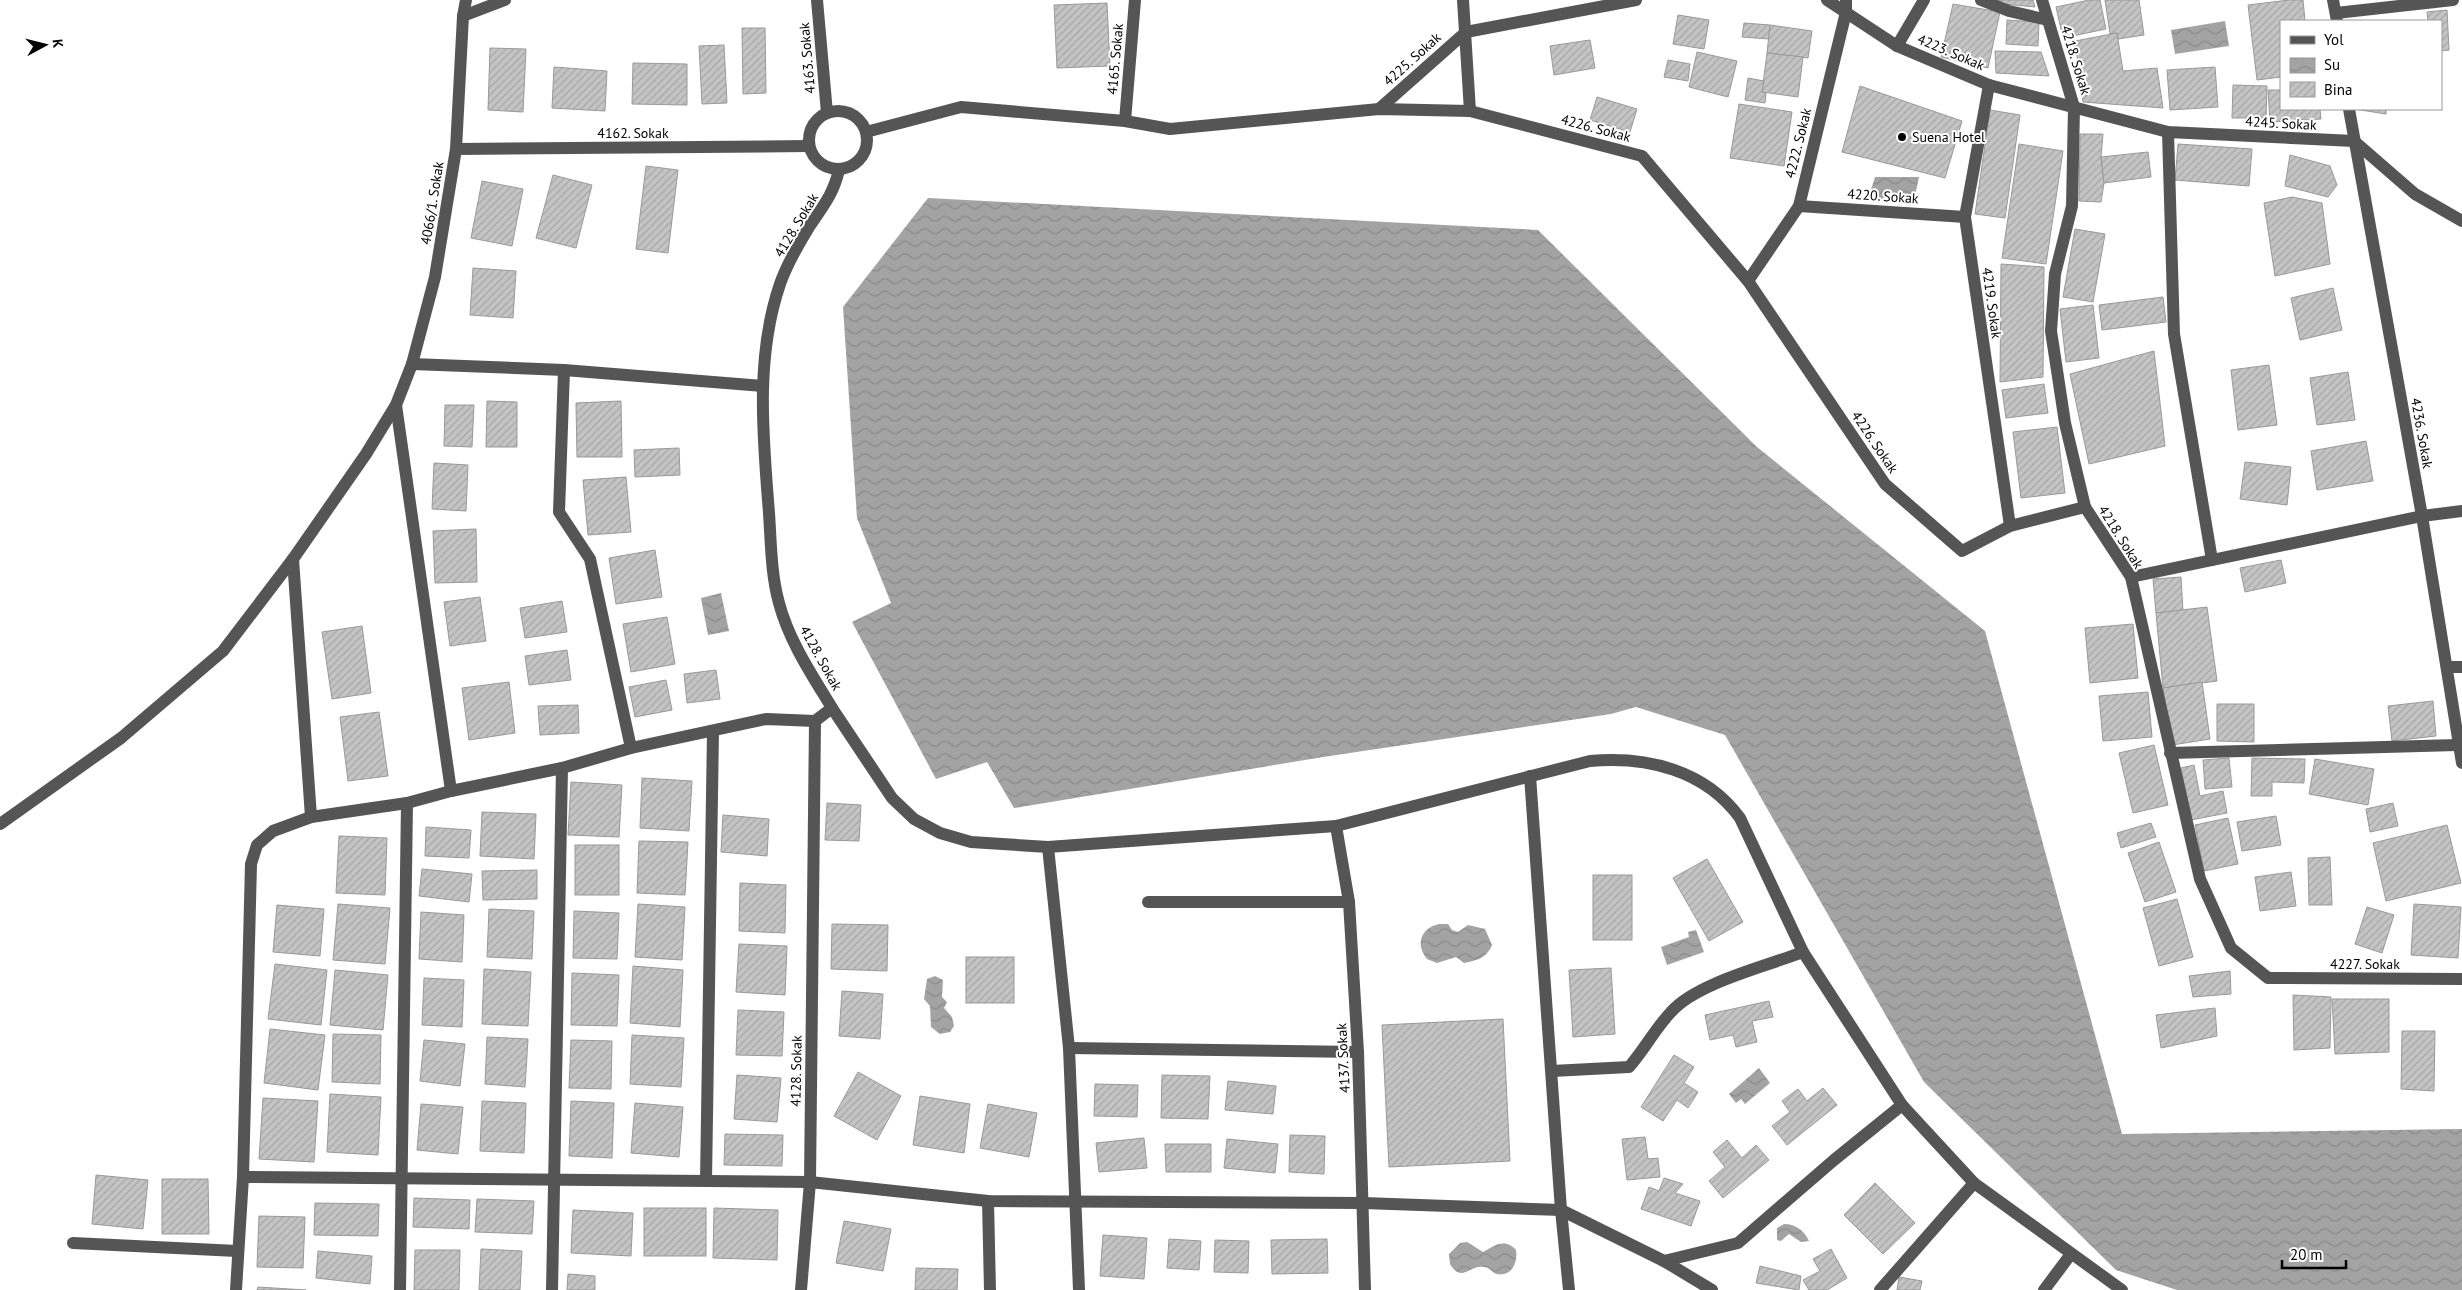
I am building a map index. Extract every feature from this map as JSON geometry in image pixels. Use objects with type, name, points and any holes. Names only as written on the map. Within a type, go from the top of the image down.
[{"type":"street","name":"4066/1. Sokak","points":[[0,824],[121,738],[223,651],[293,559],[366,454],[396,405],[412,364],[435,277],[456,149],[463,16],[466,0]]},
{"type":"street","points":[[463,16],[505,0]]},
{"type":"street","name":"4163. Sokak","points":[[817,0],[827,113]]},
{"type":"street","name":"4165. Sokak","points":[[1125,121],[1135,0]]},
{"type":"street","points":[[1463,0],[1470,111]]},
{"type":"street","points":[[1466,32],[1636,0]]},
{"type":"street","name":"4223. Sokak","points":[[1827,0],[1846,6],[1897,46],[1990,85],[2074,106]]},
{"type":"street","points":[[1897,46],[1924,0]]},
{"type":"street","points":[[1981,0],[2009,11],[2048,20]]},
{"type":"street","name":"4218. Sokak","points":[[2042,0],[2074,106],[2072,206],[2056,274],[2051,331],[2065,423],[2085,507],[2130,577],[2200,879],[2231,948],[2268,978]]},
{"type":"street","points":[[2335,11],[2453,0]]},
{"type":"street","name":"4222. Sokak","points":[[1748,281],[1798,206],[1846,6]]},
{"type":"street","name":"4225. Sokak","points":[[1379,109],[1466,32]]},
{"type":"street","name":"4219. Sokak","points":[[1990,85],[1965,217],[2010,526]]},
{"type":"street","name":"4245. Sokak","points":[[2074,106],[2168,132],[2354,141]]},
{"type":"street","points":[[866,132],[961,107],[1125,121]]},
{"type":"street","name":"4226. Sokak","points":[[1125,121],[1170,129],[1379,109],[1470,111],[1642,156],[1748,281],[1885,484],[1962,551],[2010,526]]},
{"type":"street","name":"4236. Sokak","points":[[2349,110],[2422,516],[2448,667],[2457,744],[2462,763]]},
{"type":"street","points":[[847,112],[856,117],[866,132],[867,141],[861,158],[855,164],[839,170],[819,163],[813,156],[809,146],[812,126],[818,118],[827,113],[847,112]]},
{"type":"street","points":[[2168,132],[2174,334],[2212,560]]},
{"type":"street","points":[[2354,141],[2415,194],[2462,221]]},
{"type":"street","name":"4162. Sokak","points":[[456,149],[809,146]]},
{"type":"street","name":"4128. Sokak","points":[[801,1290],[810,1182],[815,721],[832,708],[788,629],[779,603],[774,575],[765,465],[763,386],[767,336],[781,283],[797,248],[830,199],[839,170]]},
{"type":"street","name":"4220. Sokak","points":[[1798,206],[1965,217]]},
{"type":"street","points":[[412,364],[564,370],[763,386]]},
{"type":"street","points":[[564,370],[558,512],[590,559],[631,748]]},
{"type":"street","points":[[396,405],[451,791]]},
{"type":"street","points":[[2010,526],[2085,507]]},
{"type":"street","points":[[2130,577],[2422,516],[2462,511]]},
{"type":"street","points":[[293,559],[311,816]]},
{"type":"street","points":[[2448,667],[2462,667]]},
{"type":"street","points":[[832,708],[892,798],[914,819],[940,833],[971,842],[1048,847],[1336,826],[1590,761],[1615,758],[1641,761],[1692,777],[1712,788],[1728,802],[1740,818],[1804,952],[1902,1105],[1974,1183],[2122,1290]]},
{"type":"street","points":[[236,1290],[243,1177],[250,864],[257,845],[273,831],[311,816],[407,803],[451,791],[562,768],[631,748],[766,719],[815,721]]},
{"type":"street","points":[[706,1181],[713,731]]},
{"type":"street","points":[[2170,753],[2457,744]]},
{"type":"street","points":[[552,1290],[562,768]]},
{"type":"street","points":[[1530,776],[1561,1210],[1569,1290]]},
{"type":"street","points":[[400,1290],[407,803]]},
{"type":"street","name":"4137. Sokak","points":[[1336,826],[1349,902],[1358,1052],[1365,1290]]},
{"type":"street","points":[[1048,847],[1069,1048],[1079,1290]]},
{"type":"street","points":[[1148,902],[1349,902]]},
{"type":"street","points":[[1552,1071],[1629,1068],[1671,1011],[1686,998],[1702,989],[1804,952]]},
{"type":"street","name":"4227. Sokak","points":[[2268,978],[2462,979]]},
{"type":"street","points":[[1069,1048],[1358,1052]]},
{"type":"street","points":[[1664,1261],[1738,1242],[1902,1105]]},
{"type":"street","points":[[243,1177],[810,1182],[988,1202],[1363,1203],[1561,1210],[1664,1261],[1712,1290]]},
{"type":"street","points":[[1880,1290],[1974,1183]]},
{"type":"street","points":[[988,1202],[990,1290]]},
{"type":"street","points":[[73,1243],[237,1251]]},
{"type":"street","points":[[2044,1290],[2072,1254]]},
{"type":"water","points":[[2225,21],[2229,46],[2175,54],[2171,30]]},
{"type":"water","points":[[1875,177],[1919,177],[1913,205],[1869,196]]},
{"type":"water","points":[[928,198],[1538,230],[1757,447],[1985,631],[2122,1134],[2462,1129],[2462,1290],[2177,1290],[2116,1270],[1924,1082],[1725,735],[1636,707],[1611,714],[1323,757],[1014,808],[987,762],[936,779],[852,622],[891,603],[857,518],[843,307]]},
{"type":"water","points":[[721,593],[729,631],[708,635],[701,598]]},
{"type":"water","points":[[1439,924],[1448,924],[1452,930],[1458,932],[1468,925],[1485,929],[1492,945],[1490,950],[1477,960],[1464,963],[1456,957],[1437,963],[1427,959],[1421,948],[1422,937],[1428,929]]},
{"type":"water","points":[[1696,930],[1704,952],[1667,965],[1661,947],[1689,937],[1688,932]]},
{"type":"water","points":[[935,976],[943,980],[942,997],[947,1002],[944,1008],[952,1017],[954,1026],[950,1032],[940,1034],[931,1027],[930,1006],[924,999],[927,979]]},
{"type":"water","points":[[1759,1068],[1770,1083],[1745,1104],[1741,1099],[1736,1103],[1729,1094]]},
{"type":"water","points":[[1784,1224],[1799,1228],[1809,1241],[1801,1242],[1789,1234],[1781,1241],[1777,1240],[1777,1228]]},
{"type":"water","points":[[1467,1242],[1483,1252],[1500,1244],[1512,1246],[1516,1250],[1513,1268],[1507,1273],[1502,1274],[1495,1273],[1484,1267],[1474,1268],[1462,1273],[1454,1270],[1450,1264],[1449,1254],[1460,1243]]},
{"type":"building","points":[[1992,0],[2033,0],[2035,7],[1993,3]]},
{"type":"building","points":[[2089,0],[2100,0],[2106,29],[2063,38],[2056,7]]},
{"type":"building","points":[[2105,0],[2139,0],[2144,35],[2118,39],[2117,33],[2110,34]]},
{"type":"building","points":[[2303,0],[2305,20],[2280,20],[2280,77],[2257,80],[2248,5]]},
{"type":"building","points":[[1107,3],[1110,66],[1057,68],[1054,5]]},
{"type":"building","points":[[1953,4],[2000,12],[1988,68],[1941,57]]},
{"type":"building","points":[[2447,10],[2449,50],[2442,51],[2442,20],[2428,20],[2427,12]]},
{"type":"building","points":[[1678,15],[1709,20],[1704,49],[1673,44]]},
{"type":"building","points":[[2007,20],[2039,22],[2038,46],[2006,44]]},
{"type":"building","points":[[1744,23],[1770,25],[1769,39],[1742,37]]},
{"type":"building","points":[[1770,25],[1812,31],[1808,58],[1767,53]]},
{"type":"building","points":[[742,28],[765,28],[766,93],[743,94]]},
{"type":"building","points":[[2117,33],[2123,71],[2157,68],[2163,108],[2083,102],[2075,41]]},
{"type":"building","points":[[1590,40],[1595,68],[1554,75],[1550,46]]},
{"type":"building","points":[[724,45],[727,103],[702,104],[699,46]]},
{"type":"building","points":[[490,48],[526,49],[523,112],[488,110]]},
{"type":"building","points":[[1995,51],[2041,52],[2049,76],[1996,73]]},
{"type":"building","points":[[1697,52],[1737,61],[1728,97],[1689,87]]},
{"type":"building","points":[[1767,53],[1803,57],[1798,97],[1762,92]]},
{"type":"building","points":[[1668,60],[1690,64],[1688,81],[1664,77]]},
{"type":"building","points":[[633,63],[687,64],[687,105],[632,104]]},
{"type":"building","points":[[554,67],[607,71],[605,111],[552,108]]},
{"type":"building","points":[[2215,67],[2218,107],[2170,110],[2167,70]]},
{"type":"building","points":[[1748,78],[1764,81],[1762,92],[1766,93],[1765,103],[1745,100]]},
{"type":"building","points":[[2233,85],[2267,86],[2266,118],[2232,118]]},
{"type":"building","name":"Suena Hotel","points":[[1860,86],[1962,121],[1945,178],[1842,152]]},
{"type":"building","points":[[2268,90],[2280,90],[2280,110],[2320,110],[2321,119],[2270,122]]},
{"type":"building","points":[[1597,97],[1637,109],[1630,132],[1590,120]]},
{"type":"building","points":[[1739,104],[1792,112],[1784,166],[1730,158]]},
{"type":"building","points":[[1990,110],[2020,115],[2005,218],[1975,214]]},
{"type":"building","points":[[2360,110],[2386,110],[2386,114]]},
{"type":"building","points":[[2080,134],[2103,134],[2101,157],[2104,183],[2101,202],[2079,201]]},
{"type":"building","points":[[2019,144],[2063,151],[2046,264],[2002,258]]},
{"type":"building","points":[[2178,144],[2252,149],[2249,186],[2175,180]]},
{"type":"building","points":[[2148,152],[2151,177],[2104,183],[2101,157]]},
{"type":"building","points":[[2290,155],[2330,166],[2337,185],[2328,197],[2285,186]]},
{"type":"building","points":[[646,166],[678,170],[668,253],[636,249]]},
{"type":"building","points":[[553,175],[592,185],[576,248],[536,238]]},
{"type":"building","points":[[482,181],[523,189],[512,246],[471,238]]},
{"type":"building","points":[[2292,197],[2322,203],[2330,264],[2275,276],[2264,203]]},
{"type":"building","points":[[2075,229],[2105,234],[2093,302],[2063,297]]},
{"type":"building","points":[[2001,264],[2044,267],[2043,377],[2000,382]]},
{"type":"building","points":[[473,268],[516,271],[513,318],[470,315]]},
{"type":"building","points":[[2333,288],[2342,330],[2300,340],[2291,298]]},
{"type":"building","points":[[2163,297],[2166,322],[2102,330],[2099,305]]},
{"type":"building","points":[[2093,305],[2099,358],[2066,362],[2060,309]]},
{"type":"building","points":[[2154,351],[2165,446],[2089,464],[2070,374]]},
{"type":"building","points":[[2269,365],[2277,425],[2238,430],[2231,370]]},
{"type":"building","points":[[2348,372],[2355,420],[2317,425],[2310,378]]},
{"type":"building","points":[[2044,384],[2048,413],[2006,418],[2002,390]]},
{"type":"building","points":[[487,401],[517,402],[517,447],[486,447]]},
{"type":"building","points":[[621,401],[622,457],[577,457],[576,403]]},
{"type":"building","points":[[445,405],[474,405],[472,447],[444,446]]},
{"type":"building","points":[[2057,427],[2065,493],[2021,498],[2013,432]]},
{"type":"building","points":[[2366,441],[2373,481],[2317,490],[2311,451]]},
{"type":"building","points":[[679,448],[680,475],[635,477],[634,450]]},
{"type":"building","points":[[2245,462],[2291,467],[2287,505],[2240,499]]},
{"type":"building","points":[[434,463],[468,465],[466,511],[432,509]]},
{"type":"building","points":[[626,477],[631,532],[588,535],[583,480]]},
{"type":"building","points":[[476,529],[477,582],[435,583],[433,531]]},
{"type":"building","points":[[655,550],[662,597],[616,604],[609,558]]},
{"type":"building","points":[[2281,560],[2286,583],[2245,592],[2240,568]]},
{"type":"building","points":[[2181,577],[2183,611],[2156,613],[2153,579]]},
{"type":"building","points":[[480,597],[486,641],[450,646],[444,602]]},
{"type":"building","points":[[562,601],[567,632],[525,638],[520,608]]},
{"type":"building","points":[[2207,607],[2217,681],[2163,688],[2156,613]]},
{"type":"building","points":[[667,617],[675,664],[631,672],[623,624]]},
{"type":"building","points":[[2133,624],[2138,678],[2090,683],[2085,628]]},
{"type":"building","points":[[362,626],[371,693],[332,699],[322,632]]},
{"type":"building","points":[[567,650],[571,680],[529,685],[525,656]]},
{"type":"building","points":[[716,670],[720,699],[687,703],[684,674]]},
{"type":"building","points":[[666,680],[672,710],[635,717],[629,687]]},
{"type":"building","points":[[509,682],[515,733],[469,740],[462,688]]},
{"type":"building","points":[[2202,682],[2210,739],[2172,745],[2163,688]]},
{"type":"building","points":[[2148,692],[2152,737],[2103,741],[2099,696]]},
{"type":"building","points":[[2433,701],[2436,736],[2392,741],[2388,706]]},
{"type":"building","points":[[2217,704],[2254,704],[2254,742],[2217,741]]},
{"type":"building","points":[[578,705],[579,733],[540,735],[538,706]]},
{"type":"building","points":[[379,712],[388,776],[348,781],[340,717]]},
{"type":"building","points":[[2154,745],[2168,805],[2133,813],[2119,753]]},
{"type":"building","points":[[2229,758],[2232,787],[2205,789],[2203,760]]},
{"type":"building","points":[[2252,758],[2305,759],[2304,783],[2272,782],[2272,796],[2251,796]]},
{"type":"building","points":[[2315,759],[2374,769],[2368,805],[2309,794]]},
{"type":"building","points":[[2194,765],[2200,796],[2223,791],[2227,813],[2191,820],[2181,768]]},
{"type":"building","points":[[642,778],[692,781],[689,831],[640,828]]},
{"type":"building","points":[[571,782],[622,785],[619,837],[568,835]]},
{"type":"building","points":[[827,803],[861,805],[859,841],[825,840]]},
{"type":"building","points":[[2393,803],[2398,826],[2370,832],[2366,809]]},
{"type":"building","points":[[482,812],[536,814],[534,859],[480,856]]},
{"type":"building","points":[[723,815],[769,819],[767,856],[721,852]]},
{"type":"building","points":[[2276,816],[2281,845],[2242,851],[2237,822]]},
{"type":"building","points":[[2228,818],[2238,864],[2204,871],[2195,825]]},
{"type":"building","points":[[2151,823],[2156,837],[2121,848],[2117,833]]},
{"type":"building","points":[[2447,825],[2461,883],[2386,901],[2373,843]]},
{"type":"building","points":[[426,827],[471,830],[469,858],[425,856]]},
{"type":"building","points":[[339,836],[387,838],[385,895],[336,893]]},
{"type":"building","points":[[639,841],[688,842],[685,895],[637,893]]},
{"type":"building","points":[[2159,842],[2176,892],[2145,902],[2128,853]]},
{"type":"building","points":[[575,845],[619,845],[619,895],[575,895]]},
{"type":"building","points":[[2330,857],[2332,905],[2309,905],[2308,858]]},
{"type":"building","points":[[1707,859],[1743,922],[1709,941],[1673,878]]},
{"type":"building","points":[[422,869],[472,874],[469,902],[419,896]]},
{"type":"building","points":[[537,870],[537,899],[483,900],[482,871]]},
{"type":"building","points":[[2291,872],[2296,906],[2260,911],[2255,877]]},
{"type":"building","points":[[1593,875],[1632,875],[1632,940],[1593,940]]},
{"type":"building","points":[[740,883],[786,885],[785,933],[739,931]]},
{"type":"building","points":[[2177,899],[2193,957],[2159,966],[2143,908]]},
{"type":"building","points":[[338,904],[390,908],[385,964],[333,960]]},
{"type":"building","points":[[638,904],[685,907],[682,960],[635,957]]},
{"type":"building","points":[[2414,904],[2461,907],[2458,958],[2411,955]]},
{"type":"building","points":[[277,905],[324,909],[320,956],[273,952]]},
{"type":"building","points":[[2367,907],[2394,915],[2382,953],[2355,944]]},
{"type":"building","points":[[489,909],[534,911],[532,959],[487,957]]},
{"type":"building","points":[[574,911],[619,913],[617,959],[573,958]]},
{"type":"building","points":[[421,912],[464,915],[462,962],[419,959]]},
{"type":"building","points":[[832,924],[888,925],[887,971],[831,969]]},
{"type":"building","points":[[739,944],[787,946],[785,995],[736,992]]},
{"type":"building","points":[[966,957],[1014,957],[1014,1003],[966,1003]]},
{"type":"building","points":[[275,964],[327,970],[321,1025],[268,1019]]},
{"type":"building","points":[[633,966],[683,970],[680,1027],[630,1023]]},
{"type":"building","points":[[1611,968],[1615,1034],[1573,1037],[1569,970]]},
{"type":"building","points":[[484,969],[531,972],[528,1026],[482,1024]]},
{"type":"building","points":[[335,970],[388,975],[383,1030],[330,1025]]},
{"type":"building","points":[[2230,971],[2231,994],[2193,997],[2189,976]]},
{"type":"building","points":[[572,973],[619,975],[617,1026],[571,1025]]},
{"type":"building","points":[[424,978],[464,980],[462,1027],[422,1025]]},
{"type":"building","points":[[842,991],[883,994],[880,1039],[839,1036]]},
{"type":"building","points":[[2293,995],[2331,997],[2330,1048],[2294,1050]]},
{"type":"building","points":[[2332,999],[2389,999],[2389,1052],[2335,1054]]},
{"type":"building","points":[[1769,1001],[1773,1017],[1752,1021],[1757,1042],[1736,1047],[1733,1035],[1710,1040],[1705,1015]]},
{"type":"building","points":[[2215,1008],[2217,1036],[2161,1048],[2156,1015]]},
{"type":"building","points":[[738,1010],[784,1012],[782,1056],[736,1055]]},
{"type":"building","points":[[1503,1019],[1510,1161],[1389,1167],[1382,1025]]},
{"type":"building","points":[[270,1029],[325,1035],[318,1090],[264,1083]]},
{"type":"building","points":[[2402,1031],[2435,1031],[2434,1091],[2401,1089]]},
{"type":"building","points":[[333,1034],[381,1035],[380,1084],[332,1082]]},
{"type":"building","points":[[632,1035],[684,1038],[681,1087],[630,1084]]},
{"type":"building","points":[[487,1037],[528,1039],[525,1087],[485,1084]]},
{"type":"building","points":[[424,1040],[465,1044],[460,1086],[420,1081]]},
{"type":"building","points":[[571,1040],[612,1041],[611,1089],[569,1088]]},
{"type":"building","points":[[1674,1055],[1694,1067],[1684,1083],[1698,1092],[1688,1108],[1677,1100],[1663,1121],[1641,1107]]},
{"type":"building","points":[[858,1072],[901,1096],[877,1140],[834,1116]]},
{"type":"building","points":[[737,1075],[781,1078],[777,1122],[734,1119]]},
{"type":"building","points":[[1162,1075],[1210,1076],[1208,1119],[1161,1118]]},
{"type":"building","points":[[1228,1081],[1276,1086],[1273,1114],[1225,1110]]},
{"type":"building","points":[[1095,1084],[1138,1085],[1137,1117],[1094,1116]]},
{"type":"building","points":[[1823,1088],[1837,1105],[1787,1145],[1772,1126],[1790,1112],[1782,1101],[1798,1089],[1807,1101]]},
{"type":"building","points":[[330,1094],[381,1097],[378,1155],[327,1152]]},
{"type":"building","points":[[920,1096],[970,1104],[964,1153],[913,1145]]},
{"type":"building","points":[[263,1098],[318,1101],[314,1162],[259,1159]]},
{"type":"building","points":[[482,1101],[526,1103],[524,1153],[480,1151]]},
{"type":"building","points":[[571,1101],[614,1103],[612,1158],[569,1156]]},
{"type":"building","points":[[635,1103],[683,1107],[679,1157],[631,1153]]},
{"type":"building","points":[[421,1104],[463,1107],[458,1154],[417,1150]]},
{"type":"building","points":[[988,1104],[1037,1113],[1029,1157],[980,1148]]},
{"type":"building","points":[[725,1134],[783,1135],[782,1166],[724,1165]]},
{"type":"building","points":[[1290,1135],[1325,1136],[1324,1174],[1289,1172]]},
{"type":"building","points":[[1645,1137],[1648,1159],[1658,1158],[1660,1177],[1627,1180],[1622,1139]]},
{"type":"building","points":[[1144,1138],[1147,1168],[1099,1172],[1096,1143]]},
{"type":"building","points":[[1227,1139],[1278,1144],[1275,1173],[1224,1168]]},
{"type":"building","points":[[1727,1140],[1742,1158],[1756,1145],[1769,1160],[1723,1198],[1709,1181],[1725,1167],[1713,1152]]},
{"type":"building","points":[[1165,1144],[1211,1144],[1211,1172],[1166,1172]]},
{"type":"building","points":[[96,1175],[148,1180],[143,1229],[92,1224]]},
{"type":"building","points":[[1664,1178],[1683,1184],[1675,1193],[1700,1201],[1691,1226],[1641,1209],[1649,1187],[1659,1191]]},
{"type":"building","points":[[162,1179],[208,1179],[209,1234],[162,1234]]},
{"type":"building","points":[[1875,1183],[1915,1223],[1883,1254],[1844,1215]]},
{"type":"building","points":[[414,1198],[470,1200],[469,1229],[413,1227]]},
{"type":"building","points":[[477,1199],[534,1201],[532,1234],[475,1232]]},
{"type":"building","points":[[315,1203],[379,1204],[378,1236],[314,1235]]},
{"type":"building","points":[[644,1208],[706,1208],[706,1256],[644,1256]]},
{"type":"building","points":[[714,1208],[778,1210],[777,1260],[713,1258]]},
{"type":"building","points":[[573,1210],[633,1213],[631,1256],[571,1253]]},
{"type":"building","points":[[259,1216],[305,1217],[303,1268],[257,1267]]},
{"type":"building","points":[[844,1221],[891,1229],[883,1271],[836,1263]]},
{"type":"building","points":[[1103,1235],[1147,1238],[1144,1279],[1100,1276]]},
{"type":"building","points":[[1169,1239],[1201,1241],[1199,1270],[1167,1268]]},
{"type":"building","points":[[1327,1239],[1328,1273],[1272,1274],[1271,1240]]},
{"type":"building","points":[[1215,1240],[1249,1241],[1248,1273],[1214,1272]]},
{"type":"building","points":[[481,1249],[522,1251],[520,1290],[479,1290]]},
{"type":"building","points":[[1831,1249],[1847,1278],[1827,1290],[1809,1290],[1803,1280],[1820,1271],[1813,1259]]},
{"type":"building","points":[[415,1250],[460,1250],[459,1290],[414,1290]]},
{"type":"building","points":[[318,1251],[372,1256],[370,1284],[316,1278]]},
{"type":"building","points":[[1760,1266],[1801,1276],[1799,1290],[1756,1283]]},
{"type":"building","points":[[916,1268],[958,1269],[957,1290],[915,1290]]},
{"type":"building","points":[[568,1274],[595,1276],[595,1290],[567,1290]]},
{"type":"building","points":[[1899,1277],[1922,1281],[1920,1290],[1897,1290]]},
{"type":"building","points":[[258,1287],[306,1290],[257,1290]]},
{"type":"place","name":"Suena Hotel","points":[[1902,137]]}]
